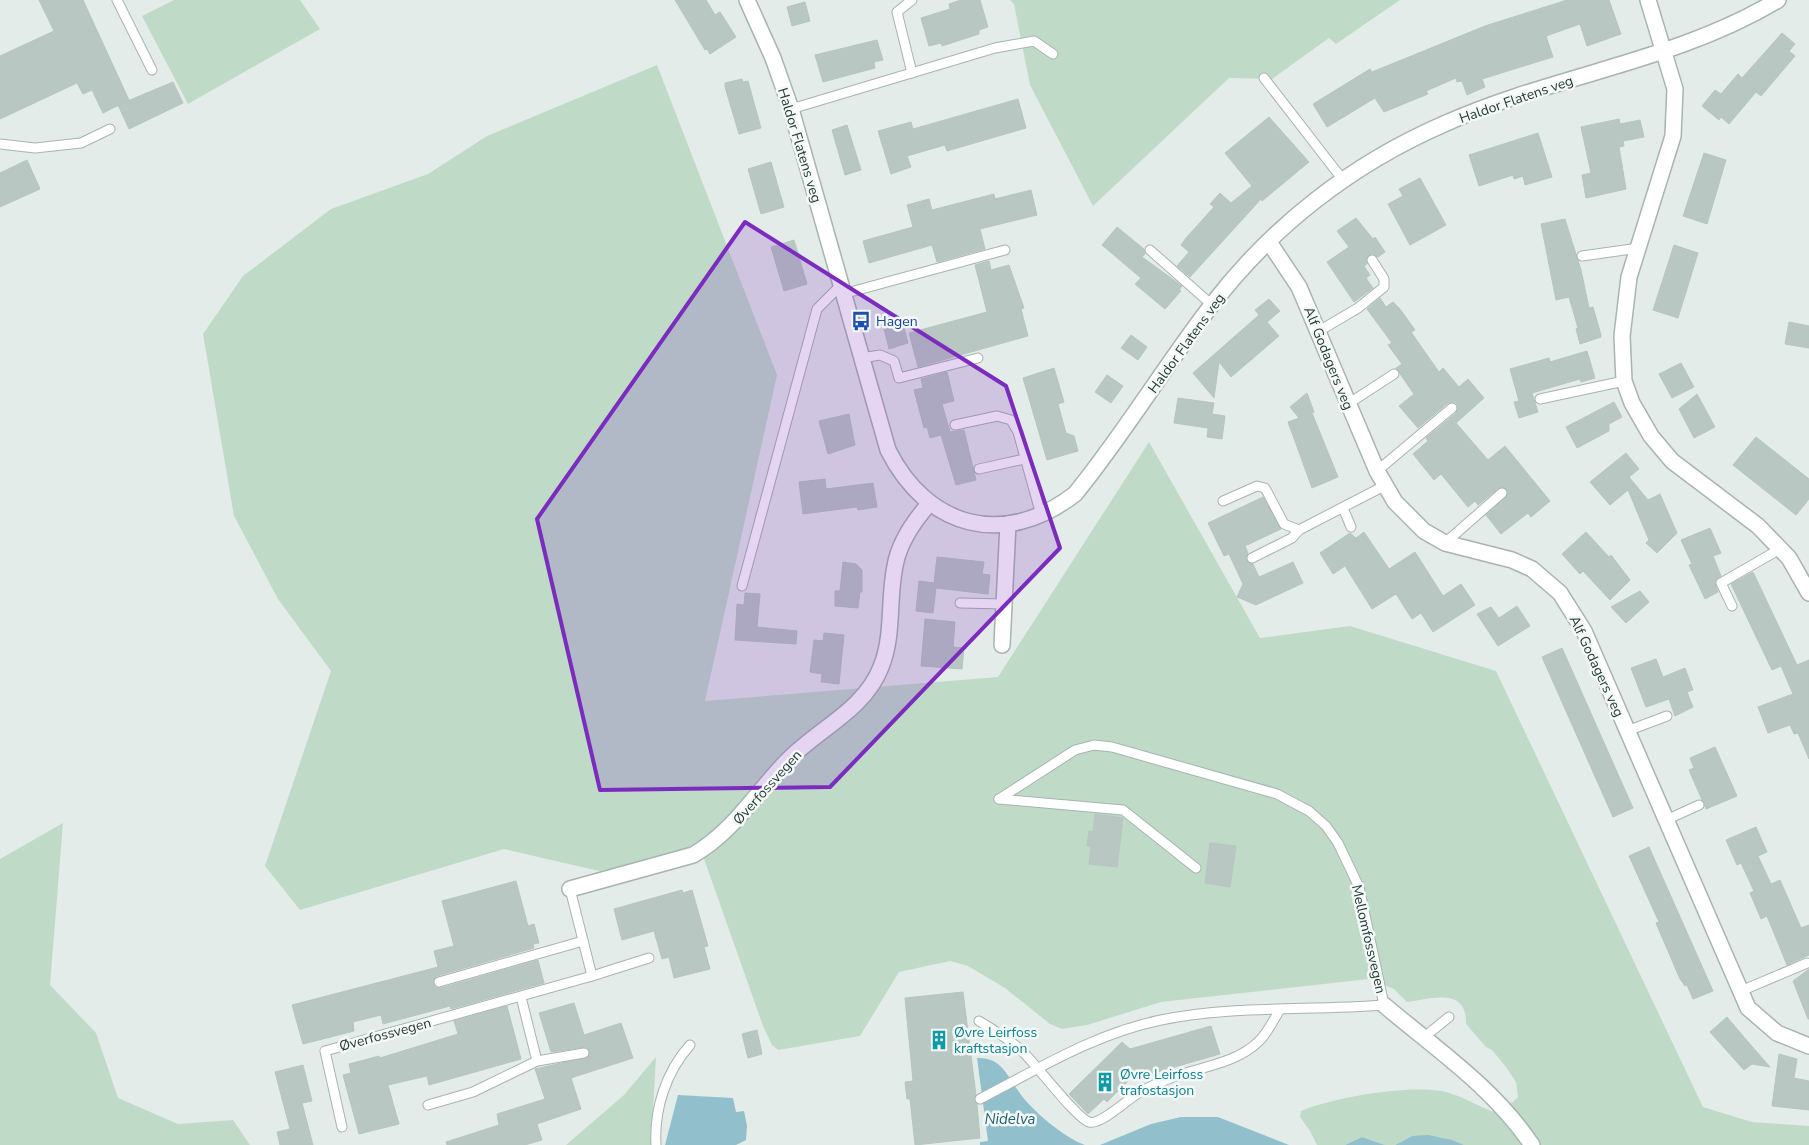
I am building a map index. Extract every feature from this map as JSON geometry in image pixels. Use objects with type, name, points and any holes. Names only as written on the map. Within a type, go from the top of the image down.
[{"type":"street","name":"Haldor Flatens veg","points":[[747,0],[773,58],[791,109],[888,450],[904,477],[929,504],[949,516],[984,524],[1008,524],[1041,515],[1059,506],[1075,494],[1093,472],[1212,306],[1292,219],[1344,180],[1398,145],[1446,123],[1496,103],[1664,52],[1709,36],[1752,16],[1778,0]]},
{"type":"street","points":[[1648,0],[1675,89],[1673,136],[1630,277],[1622,336],[1624,381],[1632,403],[1651,436],[1672,461],[1758,526],[1789,558],[1809,593]]},
{"type":"street","name":"Alf Godagers veg","points":[[1269,242],[1299,287],[1384,486],[1408,516],[1424,531],[1445,543],[1512,560],[1532,569],[1560,593],[1584,632],[1748,1008],[1777,1033],[1809,1046]]},
{"type":"street","name":"Øverfossvegen","points":[[570,889],[693,855],[711,844],[730,828],[786,761],[855,706],[870,688],[881,668],[887,651],[895,565],[911,527],[929,504]]},
{"type":"street","points":[[1002,645],[1008,524]]},
{"type":"street","name":"Mellomfossvegen","points":[[1384,1005],[1491,1095],[1507,1111],[1532,1145]]},
{"type":"lane","points":[[117,0],[152,70]]},
{"type":"lane","points":[[912,0],[897,12],[912,73]]},
{"type":"lane","points":[[791,109],[995,48],[1034,41],[1053,54]]},
{"type":"lane","points":[[1264,78],[1344,180]]},
{"type":"lane","points":[[0,144],[35,148],[81,144],[110,129]]},
{"type":"lane","points":[[1582,256],[1638,248]]},
{"type":"lane","points":[[742,586],[817,309],[842,290],[1005,250]]},
{"type":"lane","points":[[1150,250],[1212,306]]},
{"type":"lane","points":[[1319,331],[1358,308],[1384,287],[1384,279],[1372,260]]},
{"type":"lane","points":[[861,358],[880,355],[894,361],[899,378],[978,358]]},
{"type":"lane","points":[[1348,404],[1394,374]]},
{"type":"lane","points":[[1540,399],[1624,381]]},
{"type":"lane","points":[[1377,471],[1452,408]]},
{"type":"lane","points":[[955,425],[997,416],[1011,420],[1018,432],[1041,515]]},
{"type":"lane","points":[[979,469],[1024,459]]},
{"type":"lane","points":[[1223,501],[1257,486],[1265,488],[1284,524],[1299,530]]},
{"type":"lane","points":[[1252,558],[1292,538],[1299,530],[1384,486]]},
{"type":"lane","points":[[1445,543],[1502,493]]},
{"type":"lane","points":[[1343,508],[1351,527]]},
{"type":"lane","points":[[1732,606],[1721,583],[1780,549]]},
{"type":"lane","points":[[960,603],[1004,604]]},
{"type":"lane","points":[[1627,731],[1667,716]]},
{"type":"lane","name":"Mellomfossvegen","points":[[1196,868],[1123,810],[999,799],[1075,750],[1094,745],[1112,747],[1256,786],[1295,802],[1310,811],[1326,826],[1349,864],[1365,909],[1384,1005]]},
{"type":"lane","points":[[1666,820],[1699,805]]},
{"type":"lane","name":"Øverfossvegen","points":[[570,889],[592,976]]},
{"type":"lane","points":[[438,982],[583,941]]},
{"type":"lane","name":"Øverfossvegen","points":[[342,1127],[324,1051],[521,997],[649,958]]},
{"type":"lane","points":[[1741,991],[1807,963]]},
{"type":"lane","points":[[521,997],[537,1061]]},
{"type":"lane","points":[[980,1099],[1078,1048],[1159,1020],[1237,1010],[1384,1005]]},
{"type":"lane","points":[[979,1021],[1009,1040],[1039,1069],[1087,1122],[1093,1123],[1104,1118],[1138,1093],[1168,1079],[1210,1067],[1240,1055],[1259,1042],[1279,1010]]},
{"type":"lane","points":[[1423,1038],[1449,1017]]},
{"type":"lane","points":[[656,1145],[655,1133],[666,1080],[676,1061],[690,1045]]},
{"type":"lane","points":[[428,1105],[473,1092],[537,1061],[584,1053]]},
{"type":"lane","points":[[647,1145],[655,1133]]},
{"type":"highlighted area","points":[[745,222],[1006,386],[1060,548],[830,787],[600,790],[537,519]]},
{"type":"green space","points":[[174,0],[300,0],[320,29],[188,104],[142,16]]},
{"type":"green space","points":[[1010,0],[1400,0],[1336,44],[1329,38],[1272,79],[1229,78],[1093,206],[1030,85],[1014,4]]},
{"type":"green space","points":[[657,65],[777,375],[705,701],[998,677],[1149,442],[1260,638],[1350,626],[1496,671],[1703,1107],[1752,1122],[1809,1126],[1809,1145],[1464,1145],[1439,1137],[1412,1136],[1395,1145],[1385,1145],[1362,1137],[1345,1145],[1317,1145],[1300,1117],[1301,1111],[1332,1101],[1391,1091],[1442,1091],[1464,1098],[1500,1114],[1518,1097],[1516,1082],[1506,1067],[1466,1024],[1465,1012],[1461,1004],[1446,998],[1407,1002],[1394,989],[1369,979],[1161,1002],[1087,1025],[1062,1029],[1050,1024],[1005,988],[968,966],[950,961],[899,972],[860,1036],[778,1050],[772,1045],[763,1026],[703,856],[599,871],[504,849],[300,910],[265,866],[331,671],[278,599],[234,516],[203,334],[243,276],[331,209],[428,174],[487,136]]},
{"type":"green space","points":[[63,823],[50,985],[96,1033],[118,1098],[178,1124],[233,1120],[250,1145],[0,1145],[0,859]]},
{"type":"green space","points":[[656,1057],[651,1145],[566,1145],[624,1095]]},
{"type":"water","name":"Nidelva","points":[[977,1058],[992,1060],[998,1064],[1024,1099],[1040,1115],[1068,1137],[1085,1145],[980,1145],[980,1142],[988,1141]]},
{"type":"water","points":[[678,1095],[733,1098],[736,1112],[744,1111],[747,1126],[746,1140],[736,1145],[665,1145]]},
{"type":"water","points":[[1181,1117],[1218,1117],[1289,1145],[1100,1145],[1151,1124]]},
{"type":"water","points":[[1428,1135],[1452,1140],[1464,1145],[1395,1145],[1412,1136]]},
{"type":"water","points":[[1362,1137],[1385,1145],[1345,1145]]},
{"type":"building","points":[[39,0],[83,0],[129,100],[103,113],[92,90],[83,94],[77,83],[0,119],[0,56],[54,31]]},
{"type":"building","points":[[675,0],[706,0],[715,15],[720,12],[736,37],[710,54],[707,49],[705,50]]},
{"type":"building","points":[[961,0],[980,0],[988,27],[979,30],[979,34],[942,46],[941,43],[929,46],[921,18],[950,9],[949,4]]},
{"type":"building","points":[[1567,0],[1609,0],[1621,34],[1587,46],[1580,24],[1546,36],[1553,57],[1482,79],[1485,87],[1467,95],[1462,81],[1457,82],[1456,78],[1426,91],[1428,94],[1384,112],[1375,98],[1327,127],[1313,104],[1370,69],[1372,72],[1485,26]]},
{"type":"building","points":[[805,2],[810,21],[792,26],[787,7]]},
{"type":"building","points":[[1782,33],[1795,44],[1789,51],[1795,56],[1761,96],[1756,92],[1729,124],[1721,117],[1719,120],[1702,106],[1715,90],[1721,94],[1738,74],[1742,78]]},
{"type":"building","points":[[877,40],[883,60],[874,62],[875,68],[823,82],[815,55]]},
{"type":"building","points":[[742,79],[743,82],[748,81],[761,128],[739,134],[725,83]]},
{"type":"building","points":[[173,82],[183,103],[129,129],[118,105]]},
{"type":"building","points":[[1018,99],[1026,128],[947,151],[945,145],[907,156],[911,167],[891,174],[878,131],[911,122],[913,129]]},
{"type":"building","points":[[1269,117],[1309,162],[1262,201],[1261,199],[1190,277],[1177,266],[1189,252],[1181,245],[1214,207],[1210,204],[1220,193],[1231,203],[1252,186],[1225,153]]},
{"type":"building","points":[[1619,119],[1620,124],[1640,120],[1644,137],[1623,141],[1624,146],[1619,147],[1626,189],[1586,198],[1582,175],[1591,173],[1581,127]]},
{"type":"building","points":[[847,125],[861,170],[845,175],[832,130]]},
{"type":"building","points":[[1538,133],[1552,177],[1525,185],[1523,176],[1514,179],[1513,175],[1479,186],[1469,155]]},
{"type":"building","points":[[1704,153],[1726,160],[1707,224],[1683,216]]},
{"type":"building","points":[[27,160],[40,189],[0,207],[0,173]]},
{"type":"building","points":[[771,162],[784,207],[761,214],[748,169]]},
{"type":"building","points":[[1420,178],[1446,225],[1410,245],[1388,204],[1403,196],[1399,189]]},
{"type":"building","points":[[1031,190],[1037,215],[980,229],[985,249],[937,262],[932,245],[869,263],[863,241],[913,227],[907,205],[929,199],[932,210],[994,194],[995,199]]},
{"type":"building","points":[[1356,218],[1373,239],[1375,237],[1385,252],[1378,257],[1372,254],[1367,257],[1367,264],[1364,266],[1370,275],[1366,278],[1373,288],[1354,302],[1327,262],[1349,247],[1337,231]]},
{"type":"building","points":[[1565,219],[1581,270],[1589,308],[1593,307],[1601,335],[1601,337],[1580,344],[1576,329],[1578,328],[1569,297],[1556,300],[1541,224]]},
{"type":"building","points":[[1117,227],[1144,249],[1145,254],[1142,257],[1182,286],[1179,290],[1181,291],[1165,309],[1135,284],[1141,278],[1102,245]]},
{"type":"building","points":[[794,240],[807,284],[784,291],[771,247]]},
{"type":"building","points":[[1674,245],[1698,253],[1678,318],[1653,310]]},
{"type":"building","points":[[989,261],[991,270],[1009,265],[1024,308],[1021,309],[1028,336],[918,367],[909,333],[987,312],[975,265]]},
{"type":"building","points":[[1380,298],[1386,307],[1393,302],[1400,309],[1415,330],[1411,332],[1439,372],[1443,368],[1459,387],[1468,379],[1484,398],[1456,423],[1488,460],[1505,446],[1550,501],[1531,517],[1528,513],[1501,534],[1486,515],[1506,497],[1508,492],[1506,489],[1500,487],[1478,505],[1475,501],[1468,507],[1441,474],[1434,480],[1413,454],[1428,441],[1426,438],[1456,413],[1458,406],[1455,402],[1448,403],[1418,428],[1399,406],[1414,394],[1396,368],[1402,364],[1388,345],[1392,343],[1367,309]]},
{"type":"building","points":[[1269,299],[1280,311],[1267,322],[1279,336],[1231,377],[1219,362],[1214,398],[1193,373],[1259,315],[1255,310]]},
{"type":"building","points":[[902,320],[908,343],[889,349],[883,325]]},
{"type":"building","points":[[1789,322],[1809,326],[1809,348],[1785,344]]},
{"type":"building","points":[[1131,335],[1147,347],[1138,360],[1121,348]]},
{"type":"building","points":[[1587,351],[1595,378],[1581,382],[1580,379],[1532,393],[1538,412],[1519,418],[1514,402],[1519,401],[1510,369],[1549,358],[1550,362]]},
{"type":"building","points":[[1681,363],[1694,387],[1672,398],[1659,374]]},
{"type":"building","points":[[1054,368],[1064,402],[1058,404],[1066,433],[1074,436],[1078,451],[1047,460],[1023,378]]},
{"type":"building","points":[[947,372],[954,401],[942,404],[950,432],[964,430],[976,480],[956,485],[941,435],[930,438],[927,427],[924,428],[914,390],[923,388],[921,379]]},
{"type":"building","points":[[1107,375],[1123,386],[1111,403],[1095,392]]},
{"type":"building","points":[[1307,393],[1314,412],[1312,413],[1338,477],[1312,488],[1288,422],[1299,418],[1290,407]]},
{"type":"building","points":[[1697,394],[1715,427],[1694,438],[1679,409]]},
{"type":"building","points":[[1178,398],[1214,403],[1212,414],[1225,416],[1222,439],[1207,437],[1208,428],[1174,423]]},
{"type":"building","points":[[1614,402],[1622,417],[1609,424],[1609,431],[1577,448],[1566,427]]},
{"type":"building","points":[[849,414],[855,445],[828,454],[819,421]]},
{"type":"building","points":[[1756,437],[1809,479],[1809,499],[1796,515],[1733,465]]},
{"type":"building","points":[[1626,453],[1639,469],[1629,477],[1648,500],[1660,494],[1677,533],[1657,553],[1646,543],[1649,540],[1628,490],[1610,505],[1590,482]]},
{"type":"building","points":[[825,479],[826,489],[873,483],[877,507],[858,510],[857,507],[803,514],[799,482]]},
{"type":"building","points":[[1263,497],[1281,529],[1245,546],[1248,553],[1246,560],[1253,564],[1259,577],[1293,562],[1303,583],[1256,605],[1237,597],[1243,584],[1229,554],[1224,556],[1208,523]]},
{"type":"building","points":[[1710,528],[1721,553],[1713,556],[1721,576],[1715,582],[1718,592],[1705,599],[1689,565],[1692,564],[1681,540]]},
{"type":"building","points":[[1364,532],[1389,569],[1415,552],[1443,596],[1461,584],[1475,605],[1433,632],[1421,613],[1412,619],[1396,594],[1372,609],[1345,566],[1333,574],[1320,553],[1350,533],[1356,538]]},
{"type":"building","points":[[1586,532],[1609,557],[1611,555],[1630,580],[1610,600],[1583,571],[1580,574],[1562,554]]},
{"type":"building","points":[[937,557],[984,562],[982,574],[990,575],[988,594],[936,588],[933,613],[916,611],[919,581],[934,583]]},
{"type":"building","points":[[843,562],[856,564],[862,570],[862,592],[860,592],[858,608],[835,606],[835,591],[840,591]]},
{"type":"building","points":[[1753,572],[1797,665],[1809,660],[1809,759],[1798,733],[1794,734],[1790,725],[1768,733],[1758,707],[1793,694],[1781,666],[1772,670],[1731,584]]},
{"type":"building","points":[[1640,591],[1649,602],[1626,623],[1611,607]]},
{"type":"building","points":[[745,593],[760,594],[757,627],[797,631],[796,644],[735,640],[737,604],[744,605]]},
{"type":"building","points":[[1517,606],[1530,626],[1498,646],[1477,614],[1491,607],[1499,618]]},
{"type":"building","points":[[925,619],[955,622],[953,647],[964,648],[962,669],[921,666]]},
{"type":"building","points":[[824,633],[844,635],[839,684],[821,682],[822,674],[810,672],[814,640],[823,641]]},
{"type":"building","points":[[1562,648],[1633,808],[1613,817],[1542,657]]},
{"type":"building","points":[[1656,659],[1663,677],[1685,668],[1693,690],[1687,692],[1693,707],[1675,716],[1669,699],[1646,707],[1631,668]]},
{"type":"building","points":[[1715,747],[1737,796],[1706,809],[1689,770],[1694,768],[1690,758]]},
{"type":"building","points":[[1095,814],[1123,818],[1117,867],[1089,864],[1091,846],[1087,846],[1089,831],[1093,832]]},
{"type":"building","points":[[1756,827],[1767,852],[1758,856],[1771,884],[1780,880],[1801,928],[1809,925],[1809,955],[1787,965],[1767,916],[1761,919],[1750,893],[1754,891],[1741,863],[1737,865],[1726,840]]},
{"type":"building","points":[[1210,843],[1236,846],[1230,887],[1205,883]]},
{"type":"building","points":[[1649,847],[1713,991],[1693,999],[1687,985],[1685,986],[1680,979],[1656,923],[1659,922],[1629,856]]},
{"type":"building","points":[[516,881],[528,926],[534,924],[539,943],[533,944],[534,948],[437,976],[433,983],[435,987],[441,988],[538,960],[544,983],[451,1009],[450,1006],[383,1024],[381,1015],[353,1022],[354,1031],[303,1044],[292,1005],[438,967],[434,951],[454,946],[442,901]]},
{"type":"building","points":[[682,890],[683,893],[692,890],[708,946],[704,947],[710,969],[674,978],[669,957],[662,959],[654,931],[622,940],[614,909]]},
{"type":"building","points":[[1809,969],[1809,1019],[1808,1019],[1793,981]]},
{"type":"building","name":"Øvre Leirfoss kraftstasjon","points":[[963,992],[980,1138],[915,1145],[910,1099],[907,1099],[905,1082],[913,1081],[905,998]]},
{"type":"building","points":[[574,1003],[584,1035],[621,1023],[633,1058],[571,1078],[581,1109],[537,1124],[542,1140],[525,1145],[447,1145],[446,1142],[499,1125],[497,1114],[545,1099],[535,1069],[588,1057],[590,1051],[586,1047],[551,1052],[539,1013]]},
{"type":"building","points":[[507,1006],[521,1059],[429,1085],[427,1076],[388,1085],[399,1124],[359,1134],[343,1075],[351,1073],[349,1064],[379,1056],[380,1058],[458,1034],[454,1021]]},
{"type":"building","points":[[1727,1017],[1770,1067],[1752,1064],[1744,1070],[1710,1032]]},
{"type":"building","points":[[1211,1026],[1220,1054],[1147,1075],[1140,1069],[1107,1102],[1104,1099],[1088,1114],[1069,1094],[1122,1042],[1130,1049]]},
{"type":"building","points":[[757,1030],[762,1054],[748,1058],[742,1034]]},
{"type":"building","points":[[1779,1054],[1797,1059],[1794,1078],[1809,1081],[1809,1110],[1772,1106]]},
{"type":"building","points":[[303,1065],[312,1101],[302,1103],[313,1145],[280,1145],[277,1132],[290,1129],[275,1072]]},
{"type":"place","name":"Hagen","points":[[861,321]]},
{"type":"place","name":"Øvre Leirfoss kraftstasjon","points":[[939,1040]]},
{"type":"place","name":"Øvre Leirfoss trafostasjon","points":[[1105,1082]]}]
